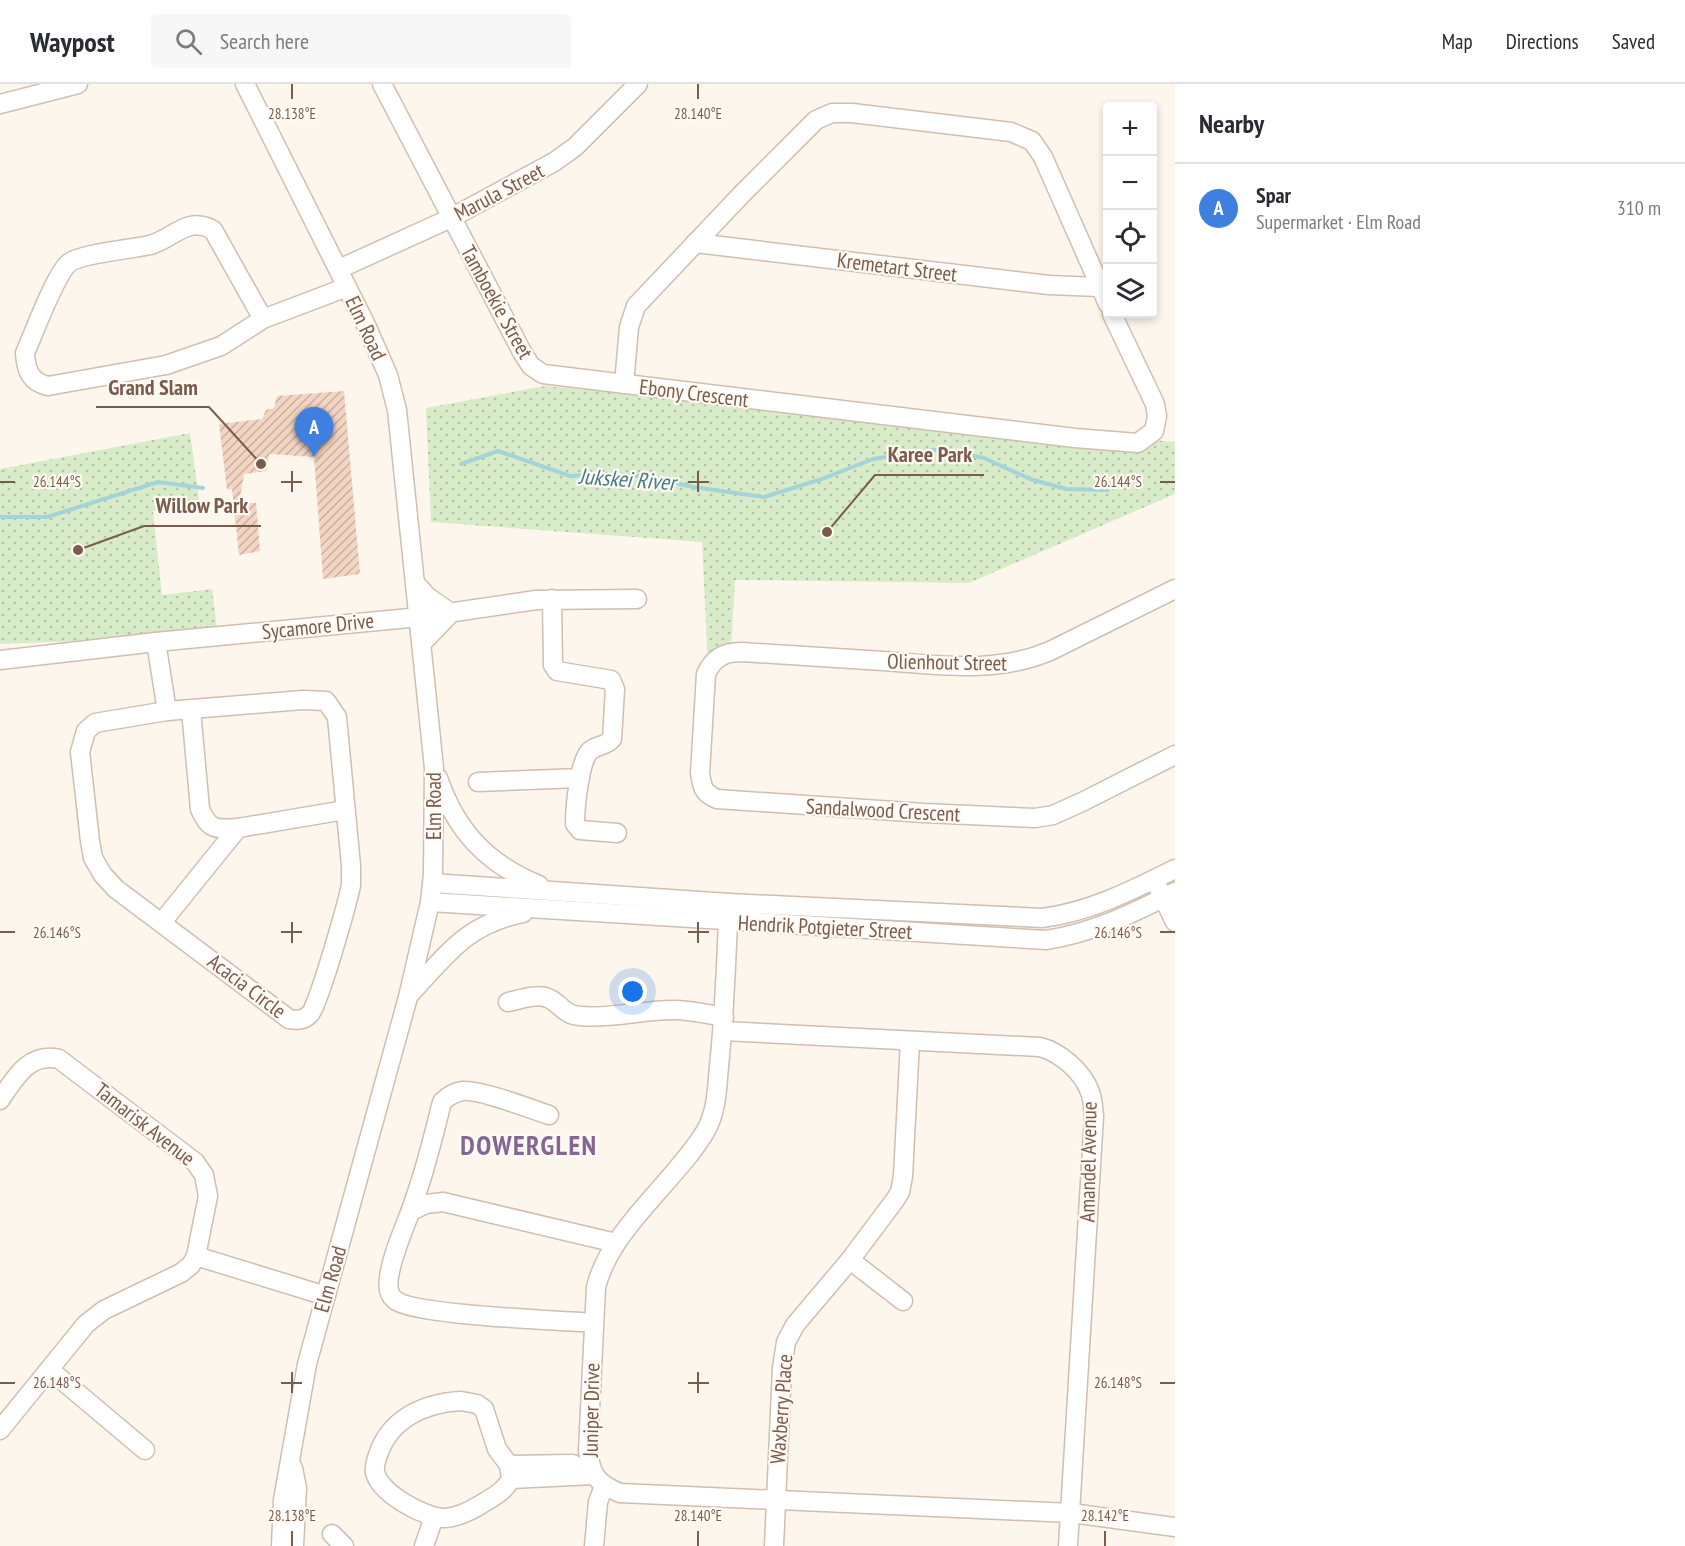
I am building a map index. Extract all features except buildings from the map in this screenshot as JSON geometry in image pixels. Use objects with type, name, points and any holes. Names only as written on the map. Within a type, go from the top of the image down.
[{"type":"street","points":[[0,104],[78,84]]},
{"type":"street","name":"Elm Road","points":[[244,84],[339,269],[388,375],[397,411],[434,768],[430,902],[408,997],[307,1364],[291,1457],[297,1488],[294,1546]]},
{"type":"street","name":"Tamboekie Street","points":[[382,84],[531,366],[543,374],[624,384]]},
{"type":"street","name":"Marula Street","points":[[339,269],[451,218],[566,154],[638,84]]},
{"type":"street","name":"Ebony Crescent","points":[[1103,296],[1043,158],[1032,141],[1011,132],[852,113],[832,113],[816,120],[636,306],[629,327],[624,384],[1075,438],[1138,443],[1154,431],[1155,404],[1114,318]]},
{"type":"street","points":[[263,320],[213,230],[204,225],[194,224],[154,244],[72,260],[61,273],[25,353],[26,366],[29,375],[39,384],[48,386],[166,365],[221,346],[263,320],[347,287]]},
{"type":"street","name":"Kremetart Street","points":[[695,243],[1049,285],[1099,287]]},
{"type":"street","points":[[416,584],[428,597],[452,613],[422,643]]},
{"type":"street","name":"Olienhout Street","points":[[709,668],[720,656],[734,652],[923,664],[1000,666],[1032,659],[1175,589]]},
{"type":"street","points":[[552,599],[553,665],[557,671],[611,680],[615,685],[612,739],[591,750],[588,754],[580,778],[575,821],[577,829],[617,833]]},
{"type":"street","name":"Sycamore Drive","points":[[9,659],[156,642],[420,617],[515,602],[552,599],[637,599]]},
{"type":"street","points":[[156,642],[167,711]]},
{"type":"street","points":[[0,649],[9,659]]},
{"type":"street","name":"Sandalwood Crescent","points":[[709,668],[705,679],[700,774],[702,789],[717,799],[1035,818],[1053,815],[1082,802],[1175,755]]},
{"type":"street","name":"Acacia Circle","points":[[302,700],[326,701],[337,717],[351,885],[315,1006],[310,1014],[301,1020],[289,1019],[116,889],[102,875],[93,858],[80,752],[86,731],[95,723],[167,711],[302,700]]},
{"type":"street","points":[[191,710],[200,809],[205,822],[211,827],[238,828],[345,810]]},
{"type":"street","points":[[434,768],[443,794],[453,813],[491,860],[550,890]]},
{"type":"street","points":[[478,782],[580,778]]},
{"type":"street","points":[[162,922],[238,828]]},
{"type":"street","name":"Hendrik Potgieter Street","points":[[432,883],[729,903],[1042,918],[1088,909],[1175,869]]},
{"type":"street","points":[[1154,880],[1169,895],[1175,922]]},
{"type":"street","name":"Hendrik Potgieter Street","points":[[430,902],[558,908],[728,921],[1046,940],[1068,937],[1094,929],[1169,895]]},
{"type":"street","name":"Juniper Drive","points":[[729,903],[723,1024],[716,1102],[709,1125],[695,1146],[616,1243],[599,1275],[593,1323],[588,1452],[596,1475],[620,1493],[1071,1513],[1175,1527]]},
{"type":"street","points":[[408,997],[449,951],[473,931],[508,916],[558,908]]},
{"type":"street","name":"Amandel Avenue","points":[[508,1002],[539,996],[553,1000],[567,1014],[584,1017],[686,1010],[723,1024],[910,1041],[1048,1049],[1068,1063],[1084,1080],[1091,1092],[1094,1116],[1068,1546]]},
{"type":"street","name":"Waxberry Place","points":[[774,1546],[783,1353],[795,1325],[850,1260],[900,1192],[903,1176],[910,1041]]},
{"type":"street","name":"Tamarisk Avenue","points":[[0,1100],[27,1065],[42,1058],[59,1059],[195,1162],[201,1168],[208,1196],[196,1256]]},
{"type":"street","points":[[549,1115],[478,1093],[464,1091],[447,1096],[442,1102],[422,1176],[388,1280],[389,1290],[394,1300],[442,1313],[593,1323]]},
{"type":"street","points":[[422,1176],[429,1191],[443,1202]]},
{"type":"street","points":[[411,1211],[426,1204],[443,1202],[616,1243]]},
{"type":"street","points":[[0,1430],[86,1324],[104,1310],[182,1273],[191,1265],[196,1256],[326,1296]]},
{"type":"street","points":[[850,1260],[903,1300]]},
{"type":"street","points":[[50,1370],[145,1450]]},
{"type":"street","points":[[461,1401],[477,1404],[484,1409],[497,1449],[510,1472],[502,1492],[468,1512],[448,1518],[434,1517],[394,1496],[375,1475],[375,1465],[382,1440],[395,1426],[417,1410],[445,1402],[461,1401]]},
{"type":"street","points":[[281,1546],[283,1500],[291,1457]]},
{"type":"street","points":[[510,1472],[596,1475],[598,1502],[594,1546]]},
{"type":"street","points":[[424,1546],[434,1517]]},
{"type":"green space","points":[[545,386],[1175,442],[1175,494],[969,583],[735,580],[731,650],[708,667],[702,542],[431,522],[426,408]]},
{"type":"green space","points":[[190,433],[200,506],[153,511],[162,595],[212,589],[218,636],[0,644],[0,469]]},
{"type":"waterway","name":"Jukskei River","points":[[461,464],[498,451],[570,476],[602,474],[651,477],[693,487],[764,497],[822,479],[873,459],[941,449],[984,458],[1030,479],[1066,489],[1108,490]]},
{"type":"waterway","name":"Jukskei River","points":[[0,517],[47,517],[158,482],[203,488]]},
{"type":"place","name":"Spar","points":[[314,457]]},
{"type":"place","name":"Grand Slam","points":[[261,464]]},
{"type":"place","name":"Karee Park","points":[[827,532]]},
{"type":"place","name":"Willow Park","points":[[78,550]]},
{"type":"district","name":"DOWERGLEN","points":[[529,1145]]}]
